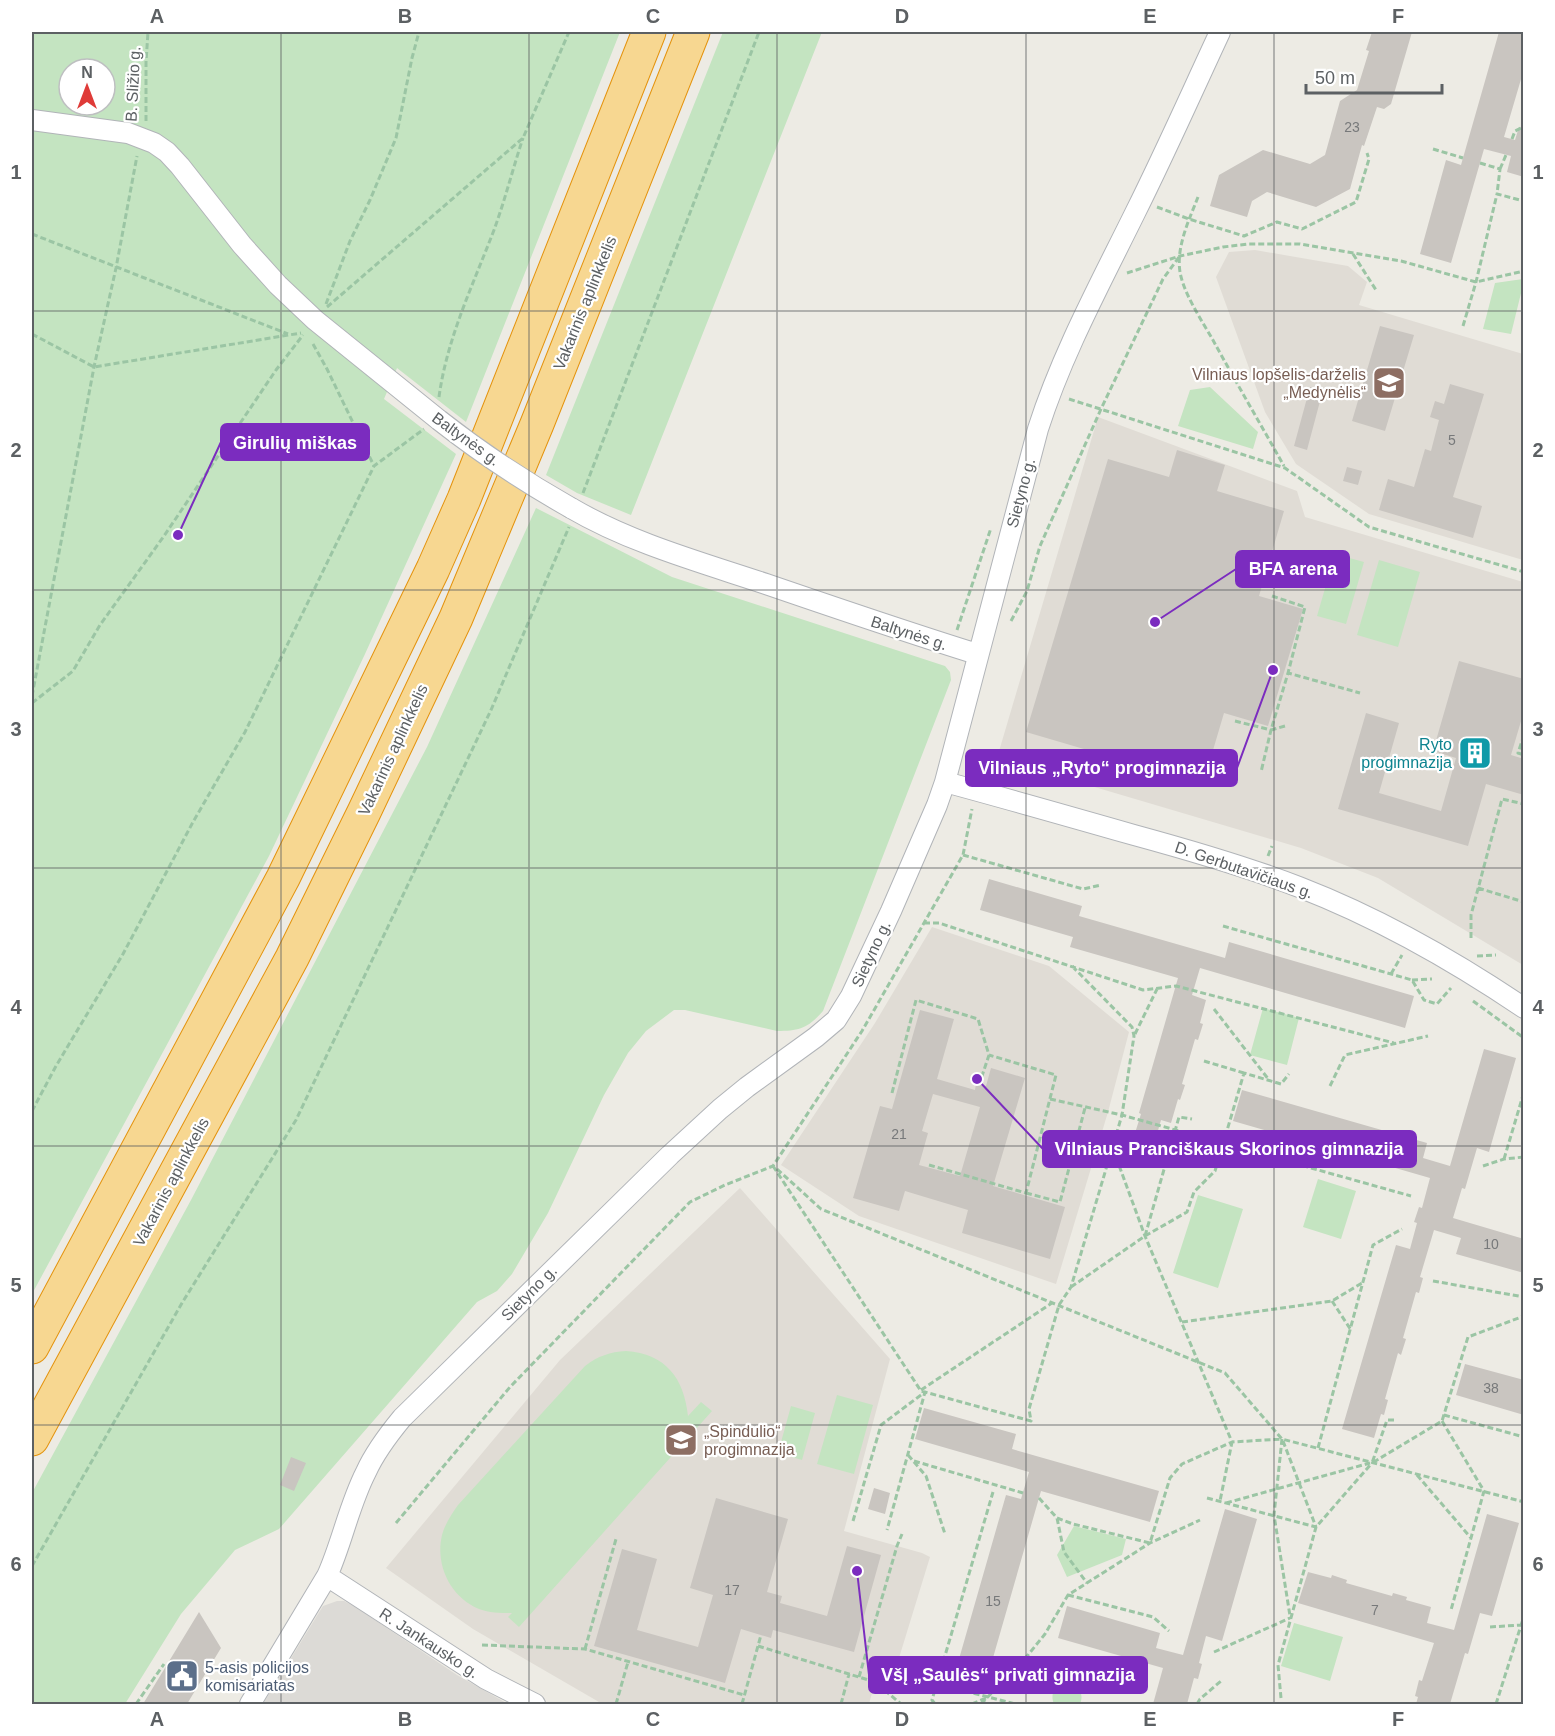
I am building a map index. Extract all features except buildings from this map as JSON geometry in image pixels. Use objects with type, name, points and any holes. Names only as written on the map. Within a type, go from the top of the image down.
[{"type":"highway","points":[[32,1347],[284,878],[433,569],[464,499],[649,32]]},
{"type":"highway","name":"Vakarinis aplinkkelis","points":[[32,1439],[292,958],[456,618],[537,424],[693,32]]},
{"type":"street","name":"Sietyno g.","points":[[250,1704],[327,1576],[366,1471],[383,1442],[402,1418],[712,1116],[836,1020],[850,996],[891,911],[945,782],[1038,429],[1050,392],[1071,343],[1220,32]]},
{"type":"street","name":"Baltynės g.","points":[[32,120],[128,133],[140,136],[167,152],[249,253],[315,321],[486,456],[574,510],[631,537],[688,558],[887,626],[978,654]]},
{"type":"street","name":"D. Gerbutavičiaus g.","points":[[945,782],[1188,850],[1298,886],[1397,931],[1470,973],[1524,1008]]},
{"type":"street","name":"R. Jankausko g.","points":[[327,1576],[486,1679],[535,1704]]},
{"type":"path","name":"B. Sližio g.","points":[[32,696],[94,367],[116,268],[140,136],[146,123],[148,32]]},
{"type":"path","points":[[32,334],[94,367],[290,335],[315,321],[396,138],[419,32]]},
{"type":"path","points":[[32,1111],[56,1066],[123,954],[245,732],[374,466],[423,431],[437,418],[442,377],[465,301],[495,228],[523,138],[569,32]]},
{"type":"path","points":[[32,1566],[182,1303],[296,1120],[491,710],[574,510],[759,32]]},
{"type":"path","points":[[1512,139],[1515,131],[1524,129]]},
{"type":"path","points":[[32,703],[73,671],[100,625],[164,536],[276,370],[315,321],[523,138]]},
{"type":"path","points":[[1433,149],[1463,158]]},
{"type":"path","points":[[1157,207],[1244,236],[1277,222],[1302,229],[1356,202],[1369,159],[1367,153]]},
{"type":"path","points":[[1463,326],[1497,194],[1500,169],[1506,155]]},
{"type":"path","points":[[1480,163],[1500,169]]},
{"type":"path","points":[[1497,194],[1524,201]]},
{"type":"path","points":[[1198,197],[1189,219],[1180,256],[1180,273],[1186,290],[1285,468]]},
{"type":"path","points":[[32,234],[290,335]]},
{"type":"path","points":[[1244,236],[1249,244]]},
{"type":"path","points":[[1123,274],[1180,256],[1249,244],[1300,244],[1401,261],[1476,282],[1524,271]]},
{"type":"path","points":[[1352,253],[1376,290]]},
{"type":"path","points":[[1011,621],[1027,591],[1040,546],[1101,409],[1163,279],[1180,256]]},
{"type":"path","points":[[315,321],[327,369],[374,466]]},
{"type":"path","points":[[1050,392],[1285,468],[1369,527],[1524,572]]},
{"type":"path","points":[[1261,772],[1305,607],[1272,596]]},
{"type":"path","points":[[1288,673],[1360,693]]},
{"type":"path","points":[[1235,721],[1271,730],[1286,726]]},
{"type":"path","points":[[1524,735],[1518,753],[1524,755]]},
{"type":"path","points":[[396,1523],[510,1387],[690,1202],[773,1166],[862,1031],[963,855],[972,815],[977,760]]},
{"type":"path","points":[[1471,938],[1471,915],[1502,799],[1524,804]]},
{"type":"path","points":[[963,855],[1083,889],[1101,885]]},
{"type":"path","points":[[1478,888],[1524,902]]},
{"type":"path","points":[[924,923],[939,923],[1143,990],[1176,986],[1394,1043]]},
{"type":"path","points":[[1223,926],[1412,980],[1432,979]]},
{"type":"path","points":[[1470,956],[1496,954]]},
{"type":"path","points":[[1072,966],[1132,1027],[1134,1036]]},
{"type":"path","points":[[1412,980],[1424,1000],[1437,1004],[1451,988]]},
{"type":"path","points":[[773,1166],[923,1391],[1031,1421],[1029,1409],[1059,1305],[1071,1287],[1122,1115],[1134,1036],[1157,989]]},
{"type":"path","points":[[892,1093],[916,1000],[978,1019],[989,1055],[981,1079]]},
{"type":"path","points":[[1473,1001],[1524,1038]]},
{"type":"path","points":[[1214,1009],[1271,1081]]},
{"type":"path","points":[[1330,1086],[1345,1055],[1428,1036]]},
{"type":"path","points":[[989,1055],[1056,1075],[1026,1193]]},
{"type":"path","points":[[1204,1061],[1281,1084],[1289,1074]]},
{"type":"path","points":[[1071,1287],[1145,1236],[1187,1212],[1194,1192],[1215,1171],[1244,1073]]},
{"type":"path","points":[[1504,1159],[1524,1092]]},
{"type":"path","points":[[1050,1099],[1122,1115],[1411,1196]]},
{"type":"path","points":[[929,1165],[1060,1202],[1086,1107]]},
{"type":"path","points":[[1145,1236],[1179,1117],[1192,1119]]},
{"type":"path","points":[[1113,1148],[1145,1236],[1232,1442],[1220,1501]]},
{"type":"path","points":[[1483,1166],[1504,1159],[1524,1157]]},
{"type":"path","points":[[773,1166],[822,1209],[1225,1373],[1282,1439],[1316,1527]]},
{"type":"path","points":[[1317,1448],[1373,1245],[1402,1229]]},
{"type":"path","points":[[1433,1281],[1524,1297]]},
{"type":"path","points":[[1182,1322],[1332,1302],[1362,1283]]},
{"type":"path","points":[[1332,1302],[1351,1330]]},
{"type":"path","points":[[853,1521],[881,1425],[923,1391],[1052,1303]]},
{"type":"path","points":[[1226,1503],[1372,1463],[1442,1421],[1468,1337],[1524,1316]]},
{"type":"path","points":[[887,1530],[923,1391]]},
{"type":"path","points":[[1444,1414],[1524,1437]]},
{"type":"path","points":[[1281,1698],[1278,1665],[1316,1527],[1372,1463],[1387,1420],[1394,1420]]},
{"type":"path","points":[[1442,1421],[1484,1491],[1451,1610]]},
{"type":"path","points":[[1282,1439],[1274,1515],[1290,1618]]},
{"type":"path","points":[[1150,1543],[1170,1478],[1182,1464],[1232,1442],[1282,1439],[1524,1502]]},
{"type":"path","points":[[908,1455],[926,1476],[945,1534]]},
{"type":"path","points":[[914,1461],[1023,1493]]},
{"type":"path","points":[[1415,1473],[1471,1538]]},
{"type":"path","points":[[933,1703],[993,1492]]},
{"type":"path","points":[[1039,1498],[1057,1518],[1150,1543]]},
{"type":"path","points":[[1207,1498],[1316,1527]]},
{"type":"path","points":[[1057,1518],[1064,1552],[1087,1583]]},
{"type":"path","points":[[981,1704],[1045,1634],[1068,1595],[1150,1543],[1200,1520]]},
{"type":"path","points":[[859,1677],[902,1534]]},
{"type":"path","points":[[585,1649],[616,1539]]},
{"type":"path","points":[[1068,1595],[1153,1617],[1169,1631]]},
{"type":"path","points":[[1496,1704],[1524,1616]]},
{"type":"path","points":[[1214,1652],[1290,1618]]},
{"type":"path","points":[[1491,1627],[1521,1625]]},
{"type":"path","points":[[742,1704],[761,1635]]},
{"type":"path","points":[[482,1645],[585,1649],[744,1695]]},
{"type":"path","points":[[758,1646],[875,1682],[902,1704]]},
{"type":"path","points":[[616,1704],[628,1662]]},
{"type":"path","points":[[136,1704],[164,1664]]},
{"type":"path","points":[[841,1704],[849,1674]]},
{"type":"path","points":[[904,1675],[1015,1704]]},
{"type":"path","points":[[1197,1704],[1221,1682]]},
{"type":"path","points":[[972,1704],[988,1697]]},
{"type":"shaded area","name":"Vilniaus lopšelis-darželis „Medynėlis“","points":[[1255,250],[1348,266],[1367,282],[1359,305],[1523,354],[1523,560],[1369,514],[1296,464],[1265,412],[1216,277],[1229,252]]},
{"type":"shaded area","points":[[1098,417],[1297,491],[1305,517],[1523,582],[1523,965],[1378,878],[1301,848],[997,758]]},
{"type":"shaded area","points":[[932,927],[1049,966],[1129,1032],[1108,1112],[1056,1284],[859,1216],[781,1165],[875,1023]]},
{"type":"shaded area","name":"„Spindulio“ progimnazija","points":[[740,1188],[890,1359],[844,1531],[930,1557],[895,1671],[876,1678],[869,1704],[607,1704],[599,1702],[473,1629],[386,1568],[560,1360]]},
{"type":"shaded area","points":[[344,1601],[354,1606],[457,1675],[508,1704],[263,1704],[323,1606]]},
{"type":"green space","points":[[32,32],[620,32],[466,422],[397,368],[384,399],[456,454],[365,654],[269,856],[32,1294]]},
{"type":"green space","points":[[723,32],[822,32],[631,515],[577,493],[546,475]]},
{"type":"green space","points":[[1523,279],[1511,334],[1483,329],[1495,283]]},
{"type":"green space","points":[[1210,387],[1258,432],[1253,449],[1178,426],[1190,390]]},
{"type":"green space","points":[[536,508],[672,577],[945,666],[950,672],[951,680],[823,1011],[803,1027],[777,1031],[685,1010],[674,1010],[646,1031],[628,1053],[604,1095],[548,1213],[512,1274],[497,1291],[477,1302],[279,1529],[235,1550],[181,1614],[125,1704],[32,1704],[32,1493],[191,1200],[427,747]]},
{"type":"green space","points":[[1335,554],[1364,562],[1346,624],[1317,616]]},
{"type":"green space","points":[[1379,560],[1420,572],[1398,647],[1357,635]]},
{"type":"green space","points":[[1263,1008],[1299,1018],[1287,1065],[1250,1055]]},
{"type":"green space","points":[[1318,1179],[1356,1191],[1341,1239],[1303,1227]]},
{"type":"green space","points":[[1198,1195],[1243,1209],[1218,1288],[1173,1273]]},
{"type":"green space","points":[[626,1351],[652,1357],[670,1370],[682,1390],[688,1416],[701,1402],[712,1411],[519,1627],[508,1617],[512,1613],[487,1611],[469,1604],[453,1588],[443,1568],[440,1546],[442,1535],[451,1516],[458,1505],[585,1366],[604,1355]]},
{"type":"green space","points":[[837,1395],[873,1405],[854,1474],[817,1464]]},
{"type":"green space","points":[[791,1406],[815,1413],[802,1460],[778,1453]]},
{"type":"green space","points":[[1074,1526],[1126,1539],[1122,1555],[1067,1577],[1057,1555]]},
{"type":"green space","points":[[1294,1623],[1343,1637],[1330,1681],[1281,1666]]},
{"type":"green space","points":[[1063,1682],[1072,1683],[1079,1688],[1080,1704],[1054,1704],[1052,1697],[1054,1691]]},
{"type":"place","name":"Vilniaus lopšelis-darželis „Medynėlis“","points":[[1389,383]]},
{"type":"place","name":"Girulių miškas","points":[[178,535]]},
{"type":"place","name":"BFA arena","points":[[1155,622]]},
{"type":"place","name":"Vilniaus „Ryto“ progimnazija","points":[[1273,670]]},
{"type":"place","name":"Ryto progimnazija","points":[[1475,753]]},
{"type":"place","name":"Vilniaus Pranciškaus Skorinos gimnazija","points":[[977,1079]]},
{"type":"place","name":"„Spindulio“ progimnazija","points":[[681,1440]]},
{"type":"place","name":"VšĮ „Saulės“ privati gimnazija","points":[[857,1571]]},
{"type":"place","name":"5-asis policijos komisariatas","points":[[182,1676]]}]
